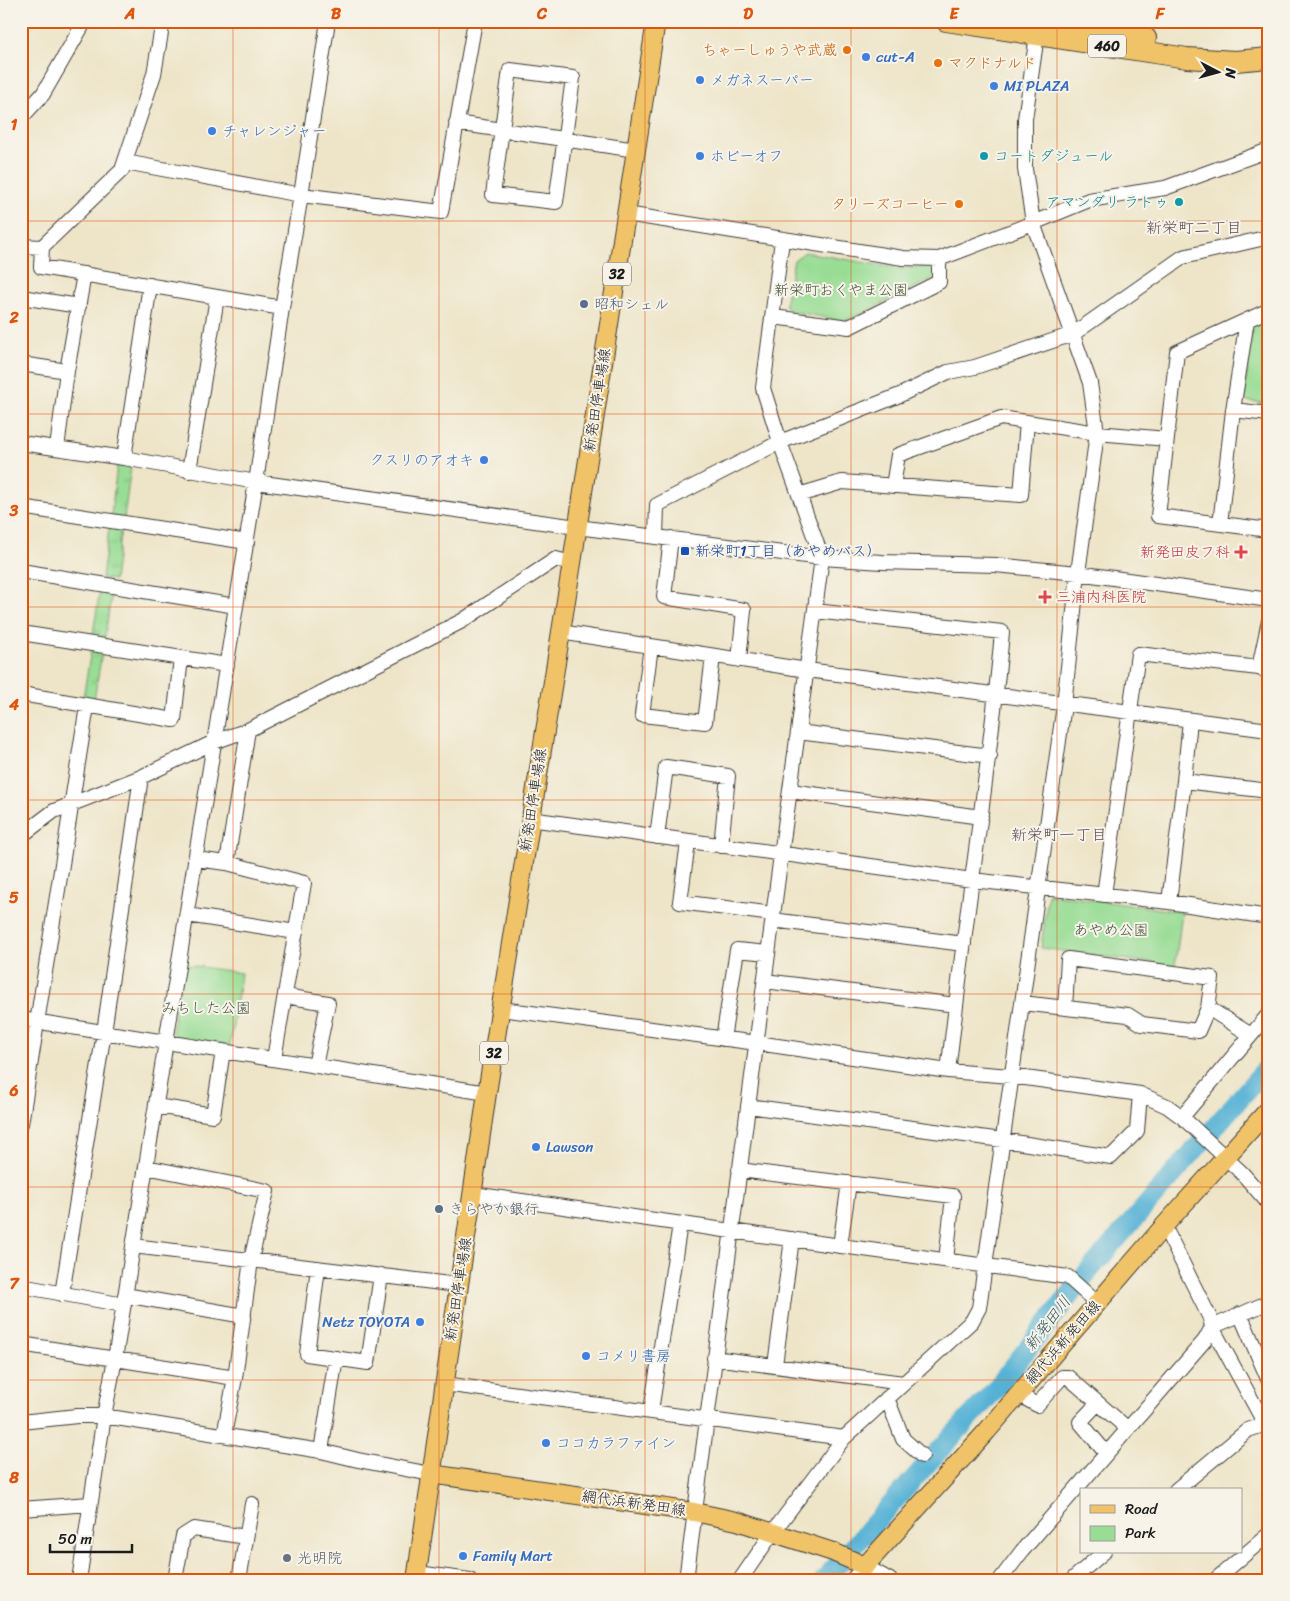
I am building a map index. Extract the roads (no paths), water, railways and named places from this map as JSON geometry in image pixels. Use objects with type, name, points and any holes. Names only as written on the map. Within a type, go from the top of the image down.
[{"type":"highway","name":"460","points":[[946,21],[1040,26],[1196,47],[1231,48],[1269,45]]},
{"type":"highway","name":"460","points":[[1040,26],[1187,58],[1235,61],[1269,58]]},
{"type":"main road","name":"新発田停車場線","points":[[417,1576],[487,1093],[578,527],[656,21]]},
{"type":"main road","name":"網代浜新発田線","points":[[431,1474],[694,1512],[737,1521],[833,1552],[860,1564],[981,1438],[1018,1394],[1091,1298],[1164,1226],[1221,1153],[1269,1109]]},
{"type":"street","points":[[21,118],[43,94],[84,21]]},
{"type":"street","points":[[163,21],[154,74],[122,170],[42,247],[41,266],[282,308]]},
{"type":"street","points":[[79,1580],[104,1416],[125,1300],[247,542],[328,21]]},
{"type":"street","points":[[125,162],[301,194],[441,212],[475,21]]},
{"type":"street","points":[[740,1580],[773,1532],[844,1438],[972,1321],[979,1308],[1064,705],[1078,573],[1096,433],[1090,383],[1034,223],[1025,169],[1025,119],[1040,26]]},
{"type":"street","points":[[510,70],[573,78],[565,140],[556,202],[493,195],[510,70]]},
{"type":"street","points":[[456,124],[636,150]]},
{"type":"street","points":[[626,214],[903,258],[940,258],[1089,200],[1165,188],[1269,150]]},
{"type":"street","points":[[656,536],[658,505],[780,442],[900,395],[948,372],[975,367],[1073,334],[1183,257],[1269,237]]},
{"type":"street","points":[[686,1580],[714,1358],[822,558],[780,442],[763,388],[782,240]]},
{"type":"street","points":[[21,246],[42,247]]},
{"type":"street","points":[[772,317],[849,327],[939,282],[940,258]]},
{"type":"street","points":[[57,448],[67,371],[84,274]]},
{"type":"street","points":[[124,458],[150,285]]},
{"type":"street","points":[[21,297],[79,306]]},
{"type":"street","points":[[189,471],[217,297]]},
{"type":"street","points":[[1269,310],[1176,352],[1158,516],[1269,530]]},
{"type":"street","points":[[1220,524],[1233,410],[1247,320]]},
{"type":"street","points":[[21,364],[67,371]]},
{"type":"street","points":[[1233,410],[1269,414]]},
{"type":"street","points":[[893,486],[898,455],[1001,418],[1096,433],[1167,440]]},
{"type":"street","points":[[799,495],[842,482],[1021,495],[1027,422]]},
{"type":"street","points":[[21,443],[124,458],[256,482],[578,527],[822,558],[882,562],[995,565],[1078,573],[1269,600]]},
{"type":"street","points":[[21,507],[247,542]]},
{"type":"street","points":[[671,538],[664,597],[744,610],[739,660]]},
{"type":"street","points":[[22,834],[54,811],[141,777],[214,742],[248,730],[462,621],[556,559],[572,563]]},
{"type":"street","points":[[21,571],[236,606]]},
{"type":"street","points":[[815,611],[1002,632],[990,756],[948,1071]]},
{"type":"street","points":[[1104,895],[1128,713],[1138,654],[1264,670],[1269,621]]},
{"type":"street","points":[[560,632],[807,670],[1064,705],[1269,730]]},
{"type":"street","points":[[21,633],[227,665]]},
{"type":"street","points":[[651,646],[642,716],[705,722],[713,656]]},
{"type":"street","points":[[21,694],[174,720],[181,658]]},
{"type":"street","points":[[21,1124],[87,706]]},
{"type":"street","points":[[1169,902],[1190,720]]},
{"type":"street","points":[[227,863],[248,730]]},
{"type":"street","points":[[798,732],[990,756]]},
{"type":"street","points":[[657,837],[666,767],[728,776],[721,846]]},
{"type":"street","points":[[62,1294],[104,1032],[141,777]]},
{"type":"street","points":[[1184,781],[1269,792]]},
{"type":"street","points":[[790,791],[981,817]]},
{"type":"street","points":[[530,819],[781,855],[1269,916]]},
{"type":"street","points":[[688,842],[680,902],[964,944]]},
{"type":"street","points":[[196,859],[227,863],[304,883],[274,1059]]},
{"type":"street","points":[[186,915],[296,932]]},
{"type":"street","points":[[723,1038],[737,950],[768,953]]},
{"type":"street","points":[[1022,1003],[1065,1008],[1128,1015],[1142,1024],[1198,1032],[1208,1008],[1212,978],[1068,958],[1065,1008]]},
{"type":"street","points":[[765,981],[956,1004]]},
{"type":"street","points":[[285,996],[328,1003],[315,1066]]},
{"type":"street","points":[[1208,1008],[1251,1036]]},
{"type":"street","points":[[501,1009],[723,1038],[948,1071],[1011,1076],[1140,1094],[1167,1106],[1182,1117],[1242,1173],[1269,1204]]},
{"type":"street","points":[[1182,1117],[1269,1014]]},
{"type":"street","points":[[21,1018],[487,1093]]},
{"type":"street","points":[[156,1106],[213,1114],[223,1051]]},
{"type":"street","points":[[748,1106],[1110,1156],[1137,1130],[1140,1094]]},
{"type":"street","points":[[146,1167],[266,1191],[251,1260],[235,1378],[224,1435]]},
{"type":"street","points":[[740,1170],[953,1196],[946,1260]]},
{"type":"street","points":[[840,1246],[849,1184]]},
{"type":"street","points":[[473,1194],[1068,1277],[1091,1298]]},
{"type":"street","points":[[651,1411],[680,1224]]},
{"type":"street","points":[[1164,1226],[1210,1318],[1212,1327],[1267,1424],[1248,1430],[1178,1488]]},
{"type":"street","points":[[775,1366],[792,1240]]},
{"type":"street","points":[[133,1246],[458,1285]]},
{"type":"street","points":[[318,1268],[306,1354],[368,1363],[381,1276]]},
{"type":"street","points":[[21,1286],[62,1294],[125,1300],[244,1316]]},
{"type":"street","points":[[1000,1580],[1022,1550],[1205,1340],[1212,1327],[1269,1302]]},
{"type":"street","points":[[1240,1314],[1269,1381]]},
{"type":"street","points":[[21,1344],[235,1378]]},
{"type":"street","points":[[321,1451],[336,1358]]},
{"type":"street","points":[[714,1358],[903,1383]]},
{"type":"street","points":[[1018,1394],[1037,1405],[1062,1377],[1068,1377],[1128,1429]]},
{"type":"street","points":[[444,1384],[844,1438]]},
{"type":"street","points":[[887,1398],[903,1439],[922,1456]]},
{"type":"street","points":[[1098,1403],[1080,1422],[1106,1454]]},
{"type":"street","points":[[21,1422],[77,1416],[104,1416],[321,1451],[431,1474]]},
{"type":"street","points":[[21,1509],[90,1504]]},
{"type":"street","points":[[239,1580],[252,1504]]},
{"type":"street","points":[[175,1580],[183,1536],[194,1529],[246,1537]]},
{"type":"street","points":[[1215,1580],[1269,1534]]},
{"type":"street","points":[[1075,1580],[1074,1578],[1102,1554]]},
{"type":"street","points":[[852,1580],[860,1564],[890,1580]]},
{"type":"street","points":[[417,1576],[470,1580]]},
{"type":"waterway","name":"新発田川","points":[[824,1580],[995,1390],[1087,1273],[1269,1065]]},
{"type":"place","name":"ちゃーしゅうや武蔵","points":[[847,50]]},
{"type":"place","name":"cut-A","points":[[866,57]]},
{"type":"place","name":"マクドナルド","points":[[938,63]]},
{"type":"place","name":"メガネスーパー","points":[[700,80]]},
{"type":"place","name":"MI PLAZA","points":[[994,86]]},
{"type":"place","name":"チャレンジャー","points":[[212,131]]},
{"type":"place","name":"ホビーオフ","points":[[700,156]]},
{"type":"place","name":"コートダジュール","points":[[984,156]]},
{"type":"place","name":"アマンダリ ラトゥ","points":[[1179,202]]},
{"type":"place","name":"タリーズコーヒー","points":[[959,204]]},
{"type":"place","name":"昭和シェル","points":[[584,304]]},
{"type":"place","name":"クスリのアオキ","points":[[484,460]]},
{"type":"place","name":"新栄町1丁目（あやめバス）","points":[[685,551]]},
{"type":"place","name":"新発田皮フ科","points":[[1241,552]]},
{"type":"place","name":"三浦内科医院","points":[[1045,597]]},
{"type":"place","name":"Lawson","points":[[536,1147]]},
{"type":"place","name":"きらやか銀行","points":[[439,1209]]},
{"type":"place","name":"Netz TOYOTA","points":[[420,1322]]},
{"type":"place","name":"コメリ書房","points":[[586,1356]]},
{"type":"place","name":"ココカラファイン","points":[[546,1443]]},
{"type":"place","name":"Family Mart","points":[[463,1556]]},
{"type":"place","name":"光明院","points":[[287,1558]]},
{"type":"district","name":"新栄町二丁目","points":[[1194,227]]},
{"type":"district","name":"新栄町一丁目","points":[[1059,834]]},
{"type":"park label","name":"新栄町おくやま公園","points":[[841,290]]},
{"type":"park label","name":"あやめ公園","points":[[1111,930]]},
{"type":"park label","name":"みちした公園","points":[[206,1008]]}]
